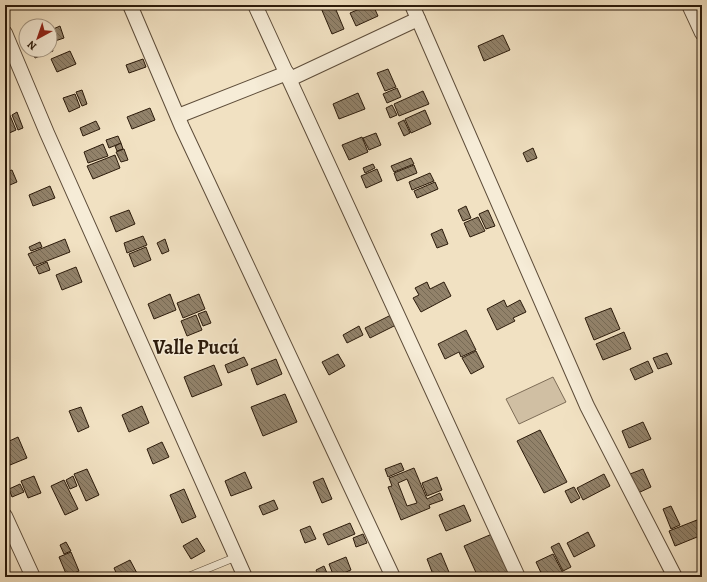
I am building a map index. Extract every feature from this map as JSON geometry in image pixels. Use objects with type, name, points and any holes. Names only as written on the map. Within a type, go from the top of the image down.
[{"type":"street","points":[[130,5],[178,116],[393,577]]},
{"type":"street","points":[[255,5],[289,76],[518,577]]},
{"type":"street","points":[[412,5],[586,406],[675,577]]},
{"type":"street","points":[[689,5],[702,33]]},
{"type":"street","points":[[178,116],[289,76],[418,19]]},
{"type":"street","points":[[5,33],[47,133],[245,577]]},
{"type":"street","points":[[5,516],[33,577]]},
{"type":"lane","points":[[187,577],[236,557]]},
{"type":"shaded area","points":[[553,377],[566,402],[519,424],[506,399]]},
{"type":"building","points":[[334,5],[344,29],[332,34],[321,8]]},
{"type":"building","points":[[369,5],[373,5],[378,16],[356,26],[350,13]]},
{"type":"building","points":[[60,26],[64,38],[58,40],[58,27]]},
{"type":"building","points":[[503,35],[510,50],[484,61],[478,46]]},
{"type":"building","points":[[70,51],[76,64],[57,72],[51,59],[58,58],[58,56]]},
{"type":"building","points":[[143,59],[146,67],[129,73],[126,65]]},
{"type":"building","points":[[388,69],[396,87],[385,91],[377,73]]},
{"type":"building","points":[[397,88],[401,97],[387,103],[383,94]]},
{"type":"building","points":[[82,90],[87,104],[82,106],[76,92]]},
{"type":"building","points":[[423,91],[429,104],[399,116],[394,104]]},
{"type":"building","points":[[358,93],[365,109],[339,119],[333,104]]},
{"type":"building","points":[[75,94],[80,107],[69,112],[63,98]]},
{"type":"building","points":[[392,105],[397,115],[390,118],[386,108]]},
{"type":"building","points":[[150,108],[155,120],[132,129],[127,117]]},
{"type":"building","points":[[425,110],[431,124],[411,133],[405,119]]},
{"type":"building","points":[[17,112],[23,128],[18,130],[12,115]]},
{"type":"building","points":[[9,113],[16,130],[5,135],[5,114]]},
{"type":"building","points":[[404,120],[410,133],[404,136],[398,123]]},
{"type":"building","points":[[96,121],[100,129],[83,136],[80,128]]},
{"type":"building","points":[[376,133],[381,145],[369,150],[363,138]]},
{"type":"building","points":[[118,136],[121,143],[109,148],[106,140]]},
{"type":"building","points":[[362,137],[368,152],[349,160],[342,145]]},
{"type":"building","points":[[121,143],[123,149],[117,151],[115,146]]},
{"type":"building","points":[[103,144],[108,156],[88,163],[84,152]]},
{"type":"building","points":[[533,148],[537,158],[527,162],[523,153]]},
{"type":"building","points":[[124,149],[128,160],[121,162],[116,152]]},
{"type":"building","points":[[115,155],[120,168],[93,179],[87,166]]},
{"type":"building","points":[[411,158],[414,164],[394,172],[391,166]]},
{"type":"building","points":[[373,164],[375,168],[365,173],[363,168]]},
{"type":"building","points":[[414,165],[417,173],[397,181],[394,173]]},
{"type":"building","points":[[377,169],[382,181],[366,188],[361,176]]},
{"type":"building","points":[[12,170],[17,182],[5,187],[5,172]]},
{"type":"building","points":[[430,173],[434,181],[412,190],[409,182]]},
{"type":"building","points":[[435,182],[438,189],[417,198],[414,191]]},
{"type":"building","points":[[50,186],[55,198],[33,206],[29,195]]},
{"type":"building","points":[[466,206],[471,218],[463,221],[458,210]]},
{"type":"building","points":[[129,210],[135,224],[116,232],[110,217]]},
{"type":"building","points":[[488,210],[495,226],[486,229],[479,214]]},
{"type":"building","points":[[478,217],[485,231],[470,237],[464,223]]},
{"type":"building","points":[[442,229],[448,244],[437,248],[431,234]]},
{"type":"building","points":[[143,236],[147,245],[127,253],[124,243]]},
{"type":"building","points":[[65,239],[70,252],[34,266],[28,254]]},
{"type":"building","points":[[165,239],[169,251],[162,254],[157,243]]},
{"type":"building","points":[[40,242],[42,247],[31,251],[29,247]]},
{"type":"building","points":[[146,247],[151,260],[134,267],[129,254]]},
{"type":"building","points":[[47,262],[50,270],[39,274],[36,267]]},
{"type":"building","points":[[76,267],[82,282],[62,290],[56,275]]},
{"type":"building","points":[[427,282],[430,289],[444,282],[451,296],[421,312],[413,298],[419,295],[415,288]]},
{"type":"building","points":[[170,294],[176,310],[154,319],[148,304]]},
{"type":"building","points":[[199,294],[205,309],[183,318],[177,303]]},
{"type":"building","points":[[504,300],[507,307],[520,300],[526,312],[513,318],[515,321],[497,330],[487,309]]},
{"type":"building","points":[[611,308],[620,329],[594,340],[585,318]]},
{"type":"building","points":[[206,311],[211,323],[203,326],[198,314]]},
{"type":"building","points":[[395,313],[400,323],[370,338],[365,328]]},
{"type":"building","points":[[196,315],[202,330],[187,336],[181,321]]},
{"type":"building","points":[[359,326],[363,335],[347,343],[343,335]]},
{"type":"building","points":[[466,330],[476,350],[461,357],[459,352],[445,359],[438,344]]},
{"type":"building","points":[[624,332],[631,349],[603,360],[596,344]]},
{"type":"building","points":[[476,351],[484,367],[471,374],[462,358]]},
{"type":"building","points":[[667,353],[672,364],[658,369],[653,358]]},
{"type":"building","points":[[338,354],[345,366],[329,375],[322,362]]},
{"type":"building","points":[[244,357],[248,365],[228,373],[225,365]]},
{"type":"building","points":[[276,359],[282,374],[257,385],[251,369]]},
{"type":"building","points":[[648,361],[653,372],[635,380],[630,369]]},
{"type":"building","points":[[214,365],[222,385],[192,397],[184,377]]},
{"type":"building","points":[[285,394],[297,422],[263,436],[251,407]]},
{"type":"building","points":[[142,406],[149,423],[129,432],[122,415]]},
{"type":"building","points":[[81,407],[89,427],[78,432],[69,411]]},
{"type":"building","points":[[643,422],[651,439],[629,448],[622,431]]},
{"type":"building","points":[[540,430],[567,482],[544,493],[517,441]]},
{"type":"building","points":[[18,437],[27,458],[10,465],[9,461],[5,463],[5,443]]},
{"type":"building","points":[[162,442],[169,457],[153,464],[147,449]]},
{"type":"building","points":[[401,463],[404,470],[388,477],[385,469]]},
{"type":"building","points":[[414,468],[427,499],[440,493],[443,500],[429,505],[430,508],[401,520],[388,487],[392,486],[389,478]],"holes":[[[407,479],[417,503],[407,506],[398,483]]]},
{"type":"building","points":[[87,469],[99,495],[86,501],[74,474]]},
{"type":"building","points":[[643,469],[651,487],[638,493],[630,474]]},
{"type":"building","points":[[245,472],[252,488],[231,496],[225,481]]},
{"type":"building","points":[[604,474],[610,486],[583,500],[577,488]]},
{"type":"building","points":[[34,476],[41,493],[28,498],[21,481]]},
{"type":"building","points":[[73,476],[77,486],[70,489],[66,480]]},
{"type":"building","points":[[437,477],[442,490],[427,496],[422,483]]},
{"type":"building","points":[[323,478],[332,499],[322,503],[313,482]]},
{"type":"building","points":[[64,480],[78,509],[65,515],[51,486]]},
{"type":"building","points":[[20,484],[24,492],[12,497],[9,489]]},
{"type":"building","points":[[574,487],[580,498],[571,503],[565,491]]},
{"type":"building","points":[[184,489],[196,517],[182,523],[170,495]]},
{"type":"building","points":[[274,500],[278,509],[263,515],[259,506]]},
{"type":"building","points":[[464,505],[471,521],[446,531],[439,515]]},
{"type":"building","points":[[671,506],[680,525],[671,529],[663,509]]},
{"type":"building","points":[[697,520],[702,535],[675,546],[669,531]]},
{"type":"building","points":[[350,523],[355,534],[328,545],[323,534]]},
{"type":"building","points":[[310,526],[316,539],[305,543],[300,530]]},
{"type":"building","points":[[588,532],[595,546],[574,557],[567,543]]},
{"type":"building","points":[[363,534],[367,543],[356,547],[353,538]]},
{"type":"building","points":[[492,534],[511,577],[478,577],[464,546]]},
{"type":"building","points":[[197,538],[205,551],[191,559],[183,546]]},
{"type":"building","points":[[66,542],[71,551],[64,554],[60,545]]},
{"type":"building","points":[[559,543],[571,567],[563,571],[551,547]]},
{"type":"building","points":[[702,545],[702,556],[698,546]]},
{"type":"building","points":[[71,552],[79,571],[67,576],[59,557]]},
{"type":"building","points":[[441,553],[451,577],[434,577],[427,559]]},
{"type":"building","points":[[553,554],[563,573],[555,577],[543,577],[536,562]]},
{"type":"building","points":[[346,557],[351,570],[334,577],[329,564]]},
{"type":"building","points":[[130,560],[139,577],[118,577],[114,568]]},
{"type":"building","points":[[324,566],[327,573],[319,577],[316,570]]},
{"type":"building","points":[[350,572],[352,577],[337,577]]},
{"type":"district","name":"Valle Pucú","points":[[196,347]]}]
